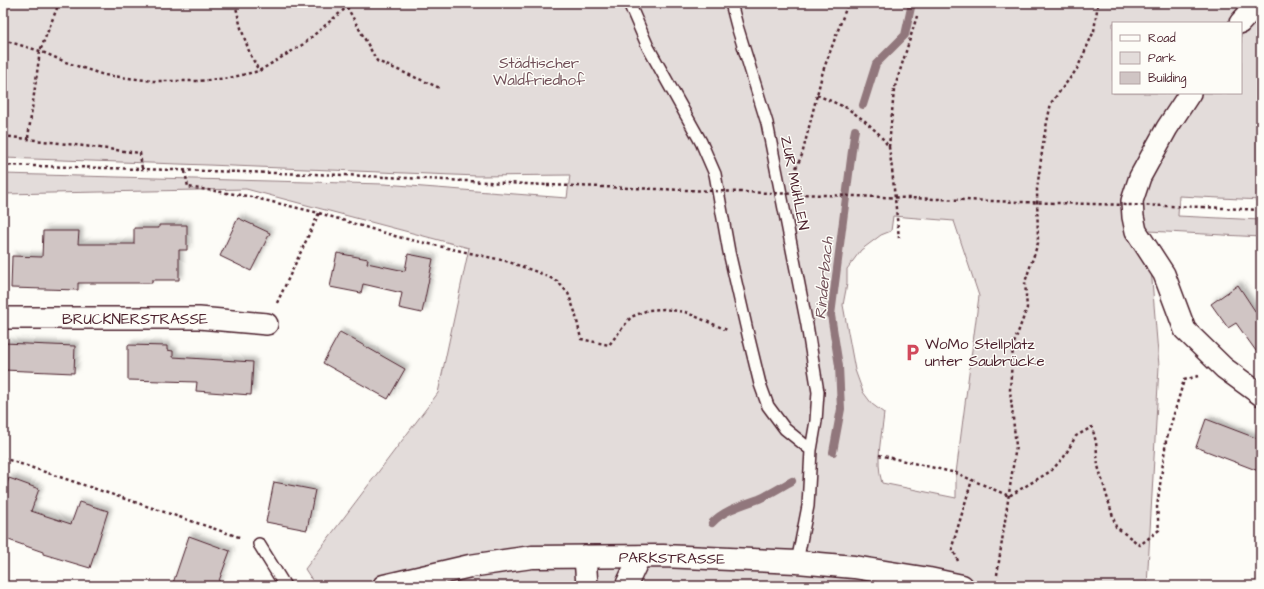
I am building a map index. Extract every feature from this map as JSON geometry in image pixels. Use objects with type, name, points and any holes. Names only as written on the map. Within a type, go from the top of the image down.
[{"type":"street","points":[[1241,22],[1249,13],[1261,8]]},
{"type":"street","points":[[1189,94],[1167,128],[1140,177],[1132,201],[1136,232],[1164,274],[1185,330],[1224,368],[1261,395]]},
{"type":"street","name":"BRUCKNERSTRASSE","points":[[3,318],[199,318],[267,324]]},
{"type":"street","points":[[585,556],[586,586]]},
{"type":"street","name":"PARKSTRASSE","points":[[384,586],[470,566],[532,557],[585,556],[671,556],[797,562],[854,567],[929,578],[961,576]]},
{"type":"street","points":[[626,586],[640,556]]},
{"type":"lane","points":[[630,3],[648,47],[701,142],[715,174],[729,252],[760,384],[768,406],[785,429],[811,450]]},
{"type":"lane","name":"ZUR MÜHLEN","points":[[731,3],[736,26],[767,123],[779,178],[818,392],[816,421],[811,450],[808,506],[797,562]]},
{"type":"lane","points":[[259,544],[285,586]]},
{"type":"path","points":[[28,138],[40,52],[59,3]]},
{"type":"path","points":[[235,3],[241,28],[250,54],[260,71]]},
{"type":"path","points":[[3,40],[104,75],[153,81],[198,82],[229,78],[260,71],[302,45],[350,3]]},
{"type":"path","points":[[779,178],[795,169],[802,155],[823,71],[848,3]]},
{"type":"path","points":[[997,575],[1016,446],[1010,390],[1014,346],[1027,308],[1025,282],[1038,242],[1037,189],[1047,123],[1051,103],[1077,70],[1094,30],[1098,3]]},
{"type":"path","points":[[347,7],[377,61],[440,88]]},
{"type":"path","points":[[898,238],[889,147],[894,90],[917,16]]},
{"type":"path","points":[[816,95],[847,108],[879,134],[889,147]]},
{"type":"path","points":[[3,136],[140,153],[142,169]]},
{"type":"path","points":[[3,165],[345,175],[547,185],[1261,210]]},
{"type":"path","points":[[185,171],[188,187],[247,196],[319,213],[398,237],[506,261],[540,273],[557,281],[568,293],[575,312],[581,339],[609,345],[631,317],[648,310],[664,309],[685,312],[749,339]]},
{"type":"path","points":[[267,324],[319,213]]},
{"type":"path","points":[[1009,496],[1051,471],[1064,457],[1076,436],[1092,427],[1096,442],[1098,466],[1116,527],[1140,545],[1159,530],[1157,507],[1166,441],[1184,380],[1203,376]]},
{"type":"path","points":[[879,455],[956,473],[1009,496]]},
{"type":"path","points":[[3,458],[259,544]]},
{"type":"path","points":[[961,576],[952,547],[972,480]]},
{"type":"green space","name":"Städtischer Waldfriedhof","points":[[3,3],[1261,3],[1261,200],[1179,196],[1178,216],[1261,220],[1261,237],[1148,231],[1159,366],[1147,586],[316,586],[305,569],[438,393],[469,248],[246,189],[3,194],[3,174],[384,184],[567,198],[570,175],[478,176],[3,158]],"holes":[[[893,216],[954,221],[979,296],[956,473],[956,498],[882,483],[879,457],[884,413],[872,404],[863,392],[855,370],[843,305],[847,284],[847,269],[861,250],[881,235],[891,231]]]},
{"type":"building","points":[[238,218],[270,233],[251,271],[220,256]]},
{"type":"building","points":[[159,225],[187,225],[187,250],[179,250],[179,280],[152,280],[152,283],[78,283],[78,290],[11,288],[12,256],[42,257],[43,231],[79,231],[78,244],[134,244],[134,228],[159,228]]},
{"type":"building","points":[[337,253],[368,259],[367,263],[405,271],[408,254],[433,259],[422,313],[399,308],[402,293],[363,284],[361,293],[330,287]]},
{"type":"building","points":[[1238,285],[1261,320],[1261,358],[1236,323],[1228,328],[1211,304]]},
{"type":"building","points":[[340,332],[405,369],[388,399],[323,363]]},
{"type":"building","points":[[3,343],[75,346],[74,373],[3,370]]},
{"type":"building","points":[[128,345],[167,346],[167,350],[173,351],[173,357],[253,362],[251,395],[196,391],[197,382],[128,380]]},
{"type":"building","points":[[1206,419],[1261,440],[1261,472],[1196,447]]},
{"type":"building","points":[[9,478],[39,489],[31,511],[71,524],[79,502],[108,511],[90,568],[43,554],[43,552],[3,538],[3,495]]},
{"type":"building","points":[[274,482],[315,490],[307,530],[266,522]]},
{"type":"building","points":[[189,536],[230,551],[217,586],[172,586]]},
{"type":"waterway","name":"Rinderbach","points":[[863,105],[876,64],[905,35],[912,3]]},
{"type":"waterway","name":"Rinderbach","points":[[833,452],[841,409],[839,366],[831,315],[855,130]]},
{"type":"waterway","name":"Rinderbach","points":[[712,523],[728,511],[759,499],[792,481]]},
{"type":"place","name":"WoMo Stellplatz unter Saubrücke","points":[[912,353]]}]
